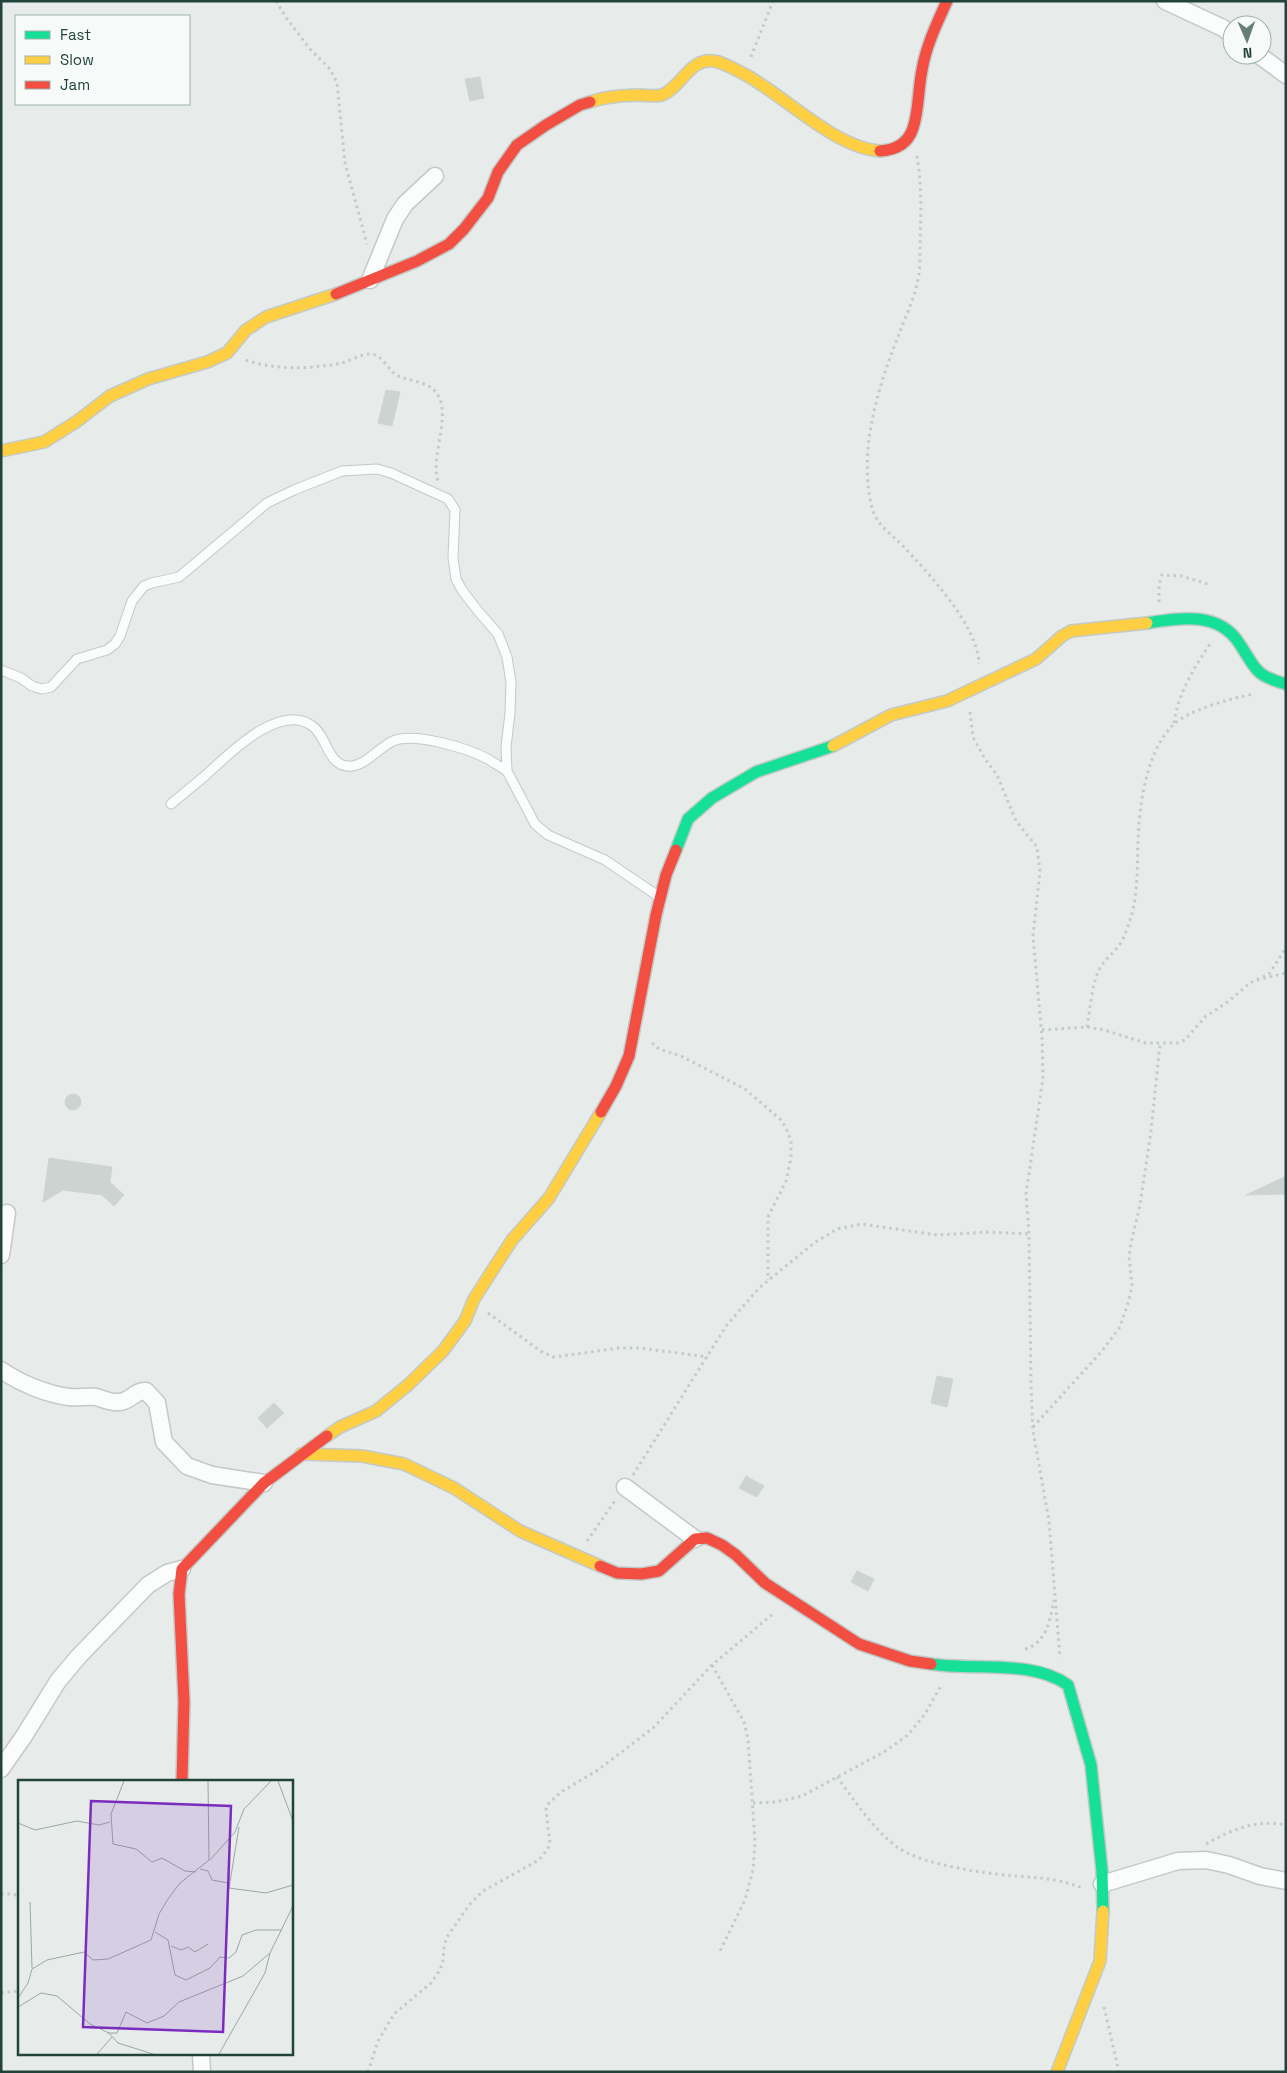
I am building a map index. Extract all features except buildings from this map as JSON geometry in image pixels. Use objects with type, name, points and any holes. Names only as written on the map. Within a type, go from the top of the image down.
[{"type":"street","points":[[1,451],[44,442],[76,422],[110,396],[148,379],[207,362],[226,354],[246,330],[266,318],[327,297],[372,274],[417,261],[449,244],[488,198],[498,172],[517,145],[574,109],[607,96],[661,95],[676,86],[691,68],[704,61],[714,60],[742,72],[766,86],[833,134],[868,150],[882,151],[894,149],[903,144],[913,130],[922,68],[946,1]]},
{"type":"street","points":[[1165,1],[1222,28]]},
{"type":"street","points":[[1272,65],[1286,75]]},
{"type":"street","points":[[372,274],[395,219],[405,204],[435,176]]},
{"type":"street","points":[[1,1769],[24,1736],[58,1680],[148,1585],[167,1574],[182,1569],[264,1483],[301,1454],[340,1427],[376,1410],[408,1385],[443,1351],[465,1321],[474,1299],[512,1240],[549,1198],[616,1086],[629,1056],[637,1023],[648,950],[666,875],[688,819],[712,798],[756,772],[832,747],[891,715],[947,701],[1036,658],[1062,636],[1071,631],[1188,616],[1211,620],[1222,625],[1233,634],[1256,670],[1267,678],[1286,684]]},
{"type":"street","points":[[1,1254],[7,1212]]},
{"type":"street","points":[[1,1370],[24,1383],[66,1396],[98,1398],[110,1402],[119,1402],[146,1391],[157,1403],[164,1442],[187,1466],[212,1475],[264,1483]]},
{"type":"street","points":[[301,1454],[362,1456],[404,1464],[454,1488],[520,1531],[617,1572],[641,1574],[659,1571],[695,1539],[707,1538],[722,1545],[736,1555],[765,1583],[859,1644],[910,1661],[930,1664],[1036,1670],[1058,1678],[1068,1685],[1091,1766],[1102,1890],[1103,1929],[1100,1961],[1057,2072]]},
{"type":"street","points":[[625,1487],[695,1539]]},
{"type":"street","points":[[182,1569],[179,1594],[184,1701],[182,1780]]},
{"type":"street","points":[[1102,1890],[1178,1861],[1206,1860],[1229,1865],[1260,1876],[1286,1881]]},
{"type":"street","points":[[201,2056],[202,2072]]},
{"type":"lane","points":[[1,670],[20,678],[32,686],[42,689],[51,686],[77,659],[107,650],[114,644],[120,636],[132,601],[144,586],[152,582],[179,577],[267,503],[319,479],[342,471],[377,469],[414,482],[448,499],[455,510],[453,558],[456,579],[478,611],[498,634],[507,658],[511,682],[506,753],[507,771],[535,824],[548,835],[605,860],[660,897]]},
{"type":"lane","points":[[171,804],[245,740],[268,726],[285,720],[301,721],[311,725],[320,734],[330,755],[337,762],[347,766],[358,765],[393,741],[410,738],[463,750],[487,759],[507,771]]},
{"type":"path","points":[[276,1],[310,49],[330,69],[337,84],[345,163],[372,274]]},
{"type":"path","points":[[742,72],[750,58],[773,1]]},
{"type":"path","points":[[913,130],[919,167],[922,214],[918,284],[880,385],[874,408],[868,456],[868,490],[874,515],[883,529],[900,544],[933,581],[963,620],[974,639],[979,652],[976,687],[970,720],[973,737],[985,759],[997,775],[1016,821],[1036,847],[1040,871],[1034,936],[1042,1030],[1043,1078],[1026,1194],[1029,1234],[1029,1311],[1033,1427],[1049,1521],[1060,1653],[1058,1678]]},
{"type":"path","points":[[226,354],[257,364],[275,367],[338,364],[369,354],[380,357],[391,372],[399,377],[429,386],[438,395],[441,406],[441,430],[435,467],[438,481],[448,499]]},
{"type":"path","points":[[1162,620],[1159,593],[1162,575],[1181,576],[1208,584]]},
{"type":"path","points":[[1174,724],[1180,698],[1190,677],[1222,625]]},
{"type":"path","points":[[1088,1028],[1100,966],[1119,947],[1134,904],[1140,812],[1144,786],[1155,753],[1164,736],[1174,724],[1191,712],[1260,692]]},
{"type":"path","points":[[1042,1030],[1088,1028],[1104,1030],[1146,1043],[1177,1043],[1185,1040],[1205,1017],[1222,1007],[1255,980],[1269,974],[1280,954],[1286,948]]},
{"type":"path","points":[[1255,980],[1286,973]]},
{"type":"path","points":[[637,1023],[649,1040],[659,1049],[681,1056],[745,1088],[781,1120],[786,1128],[791,1141],[791,1164],[781,1194],[768,1217],[768,1280]]},
{"type":"path","points":[[1033,1427],[1102,1351],[1120,1326],[1128,1303],[1132,1286],[1131,1243],[1140,1205],[1151,1131],[1160,1044]]},
{"type":"path","points":[[577,1556],[646,1456],[726,1326],[759,1288],[814,1244],[837,1229],[862,1224],[937,1235],[988,1232],[1029,1234]]},
{"type":"path","points":[[474,1299],[490,1315],[542,1352],[554,1357],[619,1348],[640,1348],[708,1357]]},
{"type":"path","points":[[1019,1650],[1032,1647],[1044,1635],[1055,1594]]},
{"type":"path","points":[[368,2072],[378,2041],[387,2024],[394,2014],[430,1983],[440,1970],[444,1960],[444,1947],[447,1937],[470,1904],[483,1891],[538,1860],[548,1850],[550,1844],[547,1805],[561,1792],[618,1756],[654,1728],[712,1665],[790,1599]]},
{"type":"path","points":[[753,1803],[776,1802],[802,1796],[884,1752],[908,1735],[925,1714],[940,1690],[942,1683],[940,1675],[930,1664]]},
{"type":"path","points":[[712,1665],[744,1722],[748,1739],[755,1841],[753,1870],[745,1900],[720,1951]]},
{"type":"path","points":[[837,1777],[865,1815],[883,1834],[897,1847],[917,1858],[995,1874],[1042,1877],[1102,1890]]},
{"type":"path","points":[[1202,1846],[1238,1828],[1270,1822],[1286,1824]]},
{"type":"path","points":[[1,1894],[18,1896]]},
{"type":"path","points":[[1,1994],[18,1991]]},
{"type":"path","points":[[1103,2003],[1119,2072]]},
{"type":"traffic: fast","points":[[1147,623],[1185,619],[1209,621],[1230,633],[1239,643],[1256,670],[1275,681],[1286,684]]},
{"type":"traffic: fast","points":[[676,850],[688,819],[712,798],[756,772],[833,746]]},
{"type":"traffic: fast","points":[[931,1664],[1020,1669],[1053,1677],[1068,1685],[1091,1765],[1102,1871],[1103,1911]]},
{"type":"traffic: slow","points":[[590,102],[614,97],[662,95],[675,86],[692,68],[706,61],[714,61],[726,65],[761,84],[811,120],[846,141],[863,148],[880,151]]},
{"type":"traffic: slow","points":[[1,451],[44,442],[76,422],[110,396],[148,379],[207,362],[227,353],[246,330],[266,317],[336,294]]},
{"type":"traffic: slow","points":[[833,746],[891,715],[947,701],[1036,659],[1062,636],[1071,631],[1147,623]]},
{"type":"traffic: slow","points":[[327,1436],[340,1427],[376,1411],[408,1385],[443,1351],[465,1321],[474,1299],[512,1240],[549,1198],[601,1112]]},
{"type":"traffic: slow","points":[[301,1454],[362,1456],[404,1464],[454,1488],[520,1531],[600,1566]]},
{"type":"traffic: slow","points":[[1057,2072],[1100,1961],[1103,1911]]},
{"type":"traffic: jam","points":[[880,151],[900,145],[911,134],[915,121],[926,52],[947,1]]},
{"type":"traffic: jam","points":[[336,294],[417,261],[449,244],[464,229],[488,198],[498,172],[517,145],[546,125],[580,105],[590,102]]},
{"type":"traffic: jam","points":[[601,1112],[616,1086],[629,1056],[656,915],[666,875],[676,850]]},
{"type":"traffic: jam","points":[[182,1780],[184,1701],[179,1594],[182,1569],[264,1483],[327,1436]]},
{"type":"traffic: jam","points":[[600,1566],[617,1573],[641,1574],[659,1571],[695,1539],[707,1538],[722,1545],[736,1555],[765,1583],[859,1644],[910,1661],[931,1664]]}]
